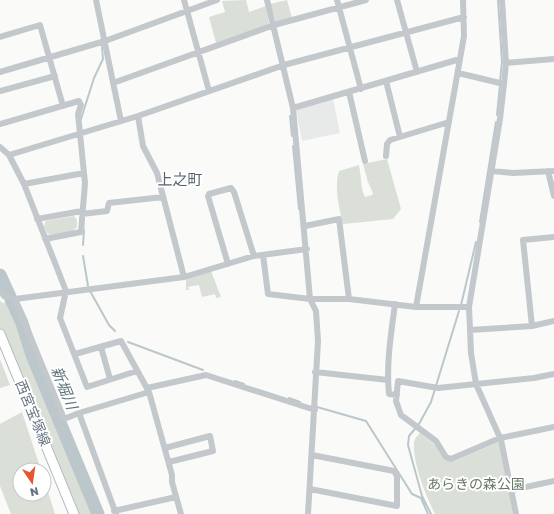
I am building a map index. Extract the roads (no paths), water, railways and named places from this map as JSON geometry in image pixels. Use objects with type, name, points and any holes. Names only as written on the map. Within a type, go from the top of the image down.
[{"type":"main road","name":"西宮宝塚線","points":[[0,334],[74,514]]},
{"type":"street","points":[[96,0],[121,121]]},
{"type":"street","points":[[184,0],[209,91]]},
{"type":"street","points":[[0,72],[105,41],[217,0]]},
{"type":"street","points":[[267,0],[284,65],[293,108],[310,299],[316,311],[318,341],[308,514]]},
{"type":"street","points":[[337,0],[361,89]]},
{"type":"street","points":[[112,83],[274,25],[366,0]]},
{"type":"street","points":[[398,0],[417,72]]},
{"type":"street","points":[[416,307],[460,59],[464,17],[463,0]]},
{"type":"street","points":[[502,0],[506,63],[504,84],[492,171],[469,307],[471,353],[476,384],[500,438],[516,514]]},
{"type":"street","points":[[9,155],[138,117],[284,65],[464,17]]},
{"type":"street","points":[[0,37],[40,25],[63,106]]},
{"type":"street","points":[[293,108],[460,59]]},
{"type":"street","points":[[506,63],[554,59]]},
{"type":"street","points":[[458,72],[504,84]]},
{"type":"street","points":[[0,91],[55,76]]},
{"type":"street","points":[[386,81],[400,137]]},
{"type":"street","points":[[349,92],[365,161]]},
{"type":"street","points":[[0,124],[80,101],[81,105],[78,114],[84,173],[80,232],[45,238]]},
{"type":"street","points":[[138,117],[143,146],[157,173],[184,277]]},
{"type":"street","points":[[386,156],[387,144],[390,140],[449,122]]},
{"type":"street","points":[[0,147],[9,155],[24,184],[66,292],[60,318],[87,387],[137,371]]},
{"type":"street","points":[[492,171],[513,173],[551,171],[554,196]]},
{"type":"street","points":[[24,184],[84,173]]},
{"type":"street","points":[[228,264],[208,196],[209,194],[231,188],[234,192],[254,256]]},
{"type":"street","points":[[37,219],[82,212],[107,211],[109,203],[163,197]]},
{"type":"street","points":[[304,226],[339,219],[348,299]]},
{"type":"street","points":[[532,326],[523,240],[554,237]]},
{"type":"street","points":[[0,290],[4,296],[11,298],[184,277],[254,256],[306,248]]},
{"type":"street","points":[[263,255],[268,294],[310,299],[348,299],[416,307],[469,307]]},
{"type":"street","points":[[11,298],[64,419],[148,390],[206,375],[315,410]]},
{"type":"street","points":[[395,304],[388,380],[389,394],[397,395]]},
{"type":"street","points":[[470,330],[532,326],[554,321]]},
{"type":"street","points":[[75,354],[121,341],[148,390],[165,448],[181,514]]},
{"type":"street","points":[[101,347],[110,379]]},
{"type":"street","points":[[316,372],[388,380]]},
{"type":"street","points":[[554,374],[534,378],[435,387],[398,381],[396,401],[402,415],[436,442],[446,456],[451,459],[500,438],[554,427]]},
{"type":"street","points":[[79,414],[115,512],[176,497]]},
{"type":"street","points":[[165,448],[210,436],[213,451],[168,462]]},
{"type":"street","points":[[310,489],[397,506],[398,476],[394,471],[312,455]]},
{"type":"street","points":[[512,490],[554,481]]},
{"type":"waterway","points":[[498,0],[502,62],[500,81]]},
{"type":"waterway","points":[[81,119],[94,78],[103,59],[102,47]]},
{"type":"waterway","points":[[497,115],[500,85]]},
{"type":"waterway","points":[[290,116],[292,136]]},
{"type":"waterway","points":[[480,222],[496,122]]},
{"type":"waterway","points":[[293,146],[299,209]]},
{"type":"waterway","points":[[83,245],[84,230]]},
{"type":"waterway","points":[[461,305],[476,242]]},
{"type":"waterway","points":[[83,256],[88,286]]},
{"type":"waterway","name":"新堀川","points":[[0,275],[22,323],[32,355],[98,514]]},
{"type":"waterway","points":[[90,291],[109,325],[115,331]]},
{"type":"waterway","points":[[431,514],[422,496],[408,445],[409,436],[419,424],[431,402],[459,311]]},
{"type":"waterway","points":[[128,342],[203,370]]},
{"type":"waterway","points":[[235,381],[244,384]]},
{"type":"waterway","points":[[289,398],[300,402]]},
{"type":"waterway","points":[[317,407],[366,421],[412,494],[421,498],[428,514]]},
{"type":"district","name":"上之町","points":[[180,180]]},
{"type":"park label","name":"あらきの森公園","points":[[476,484]]}]
